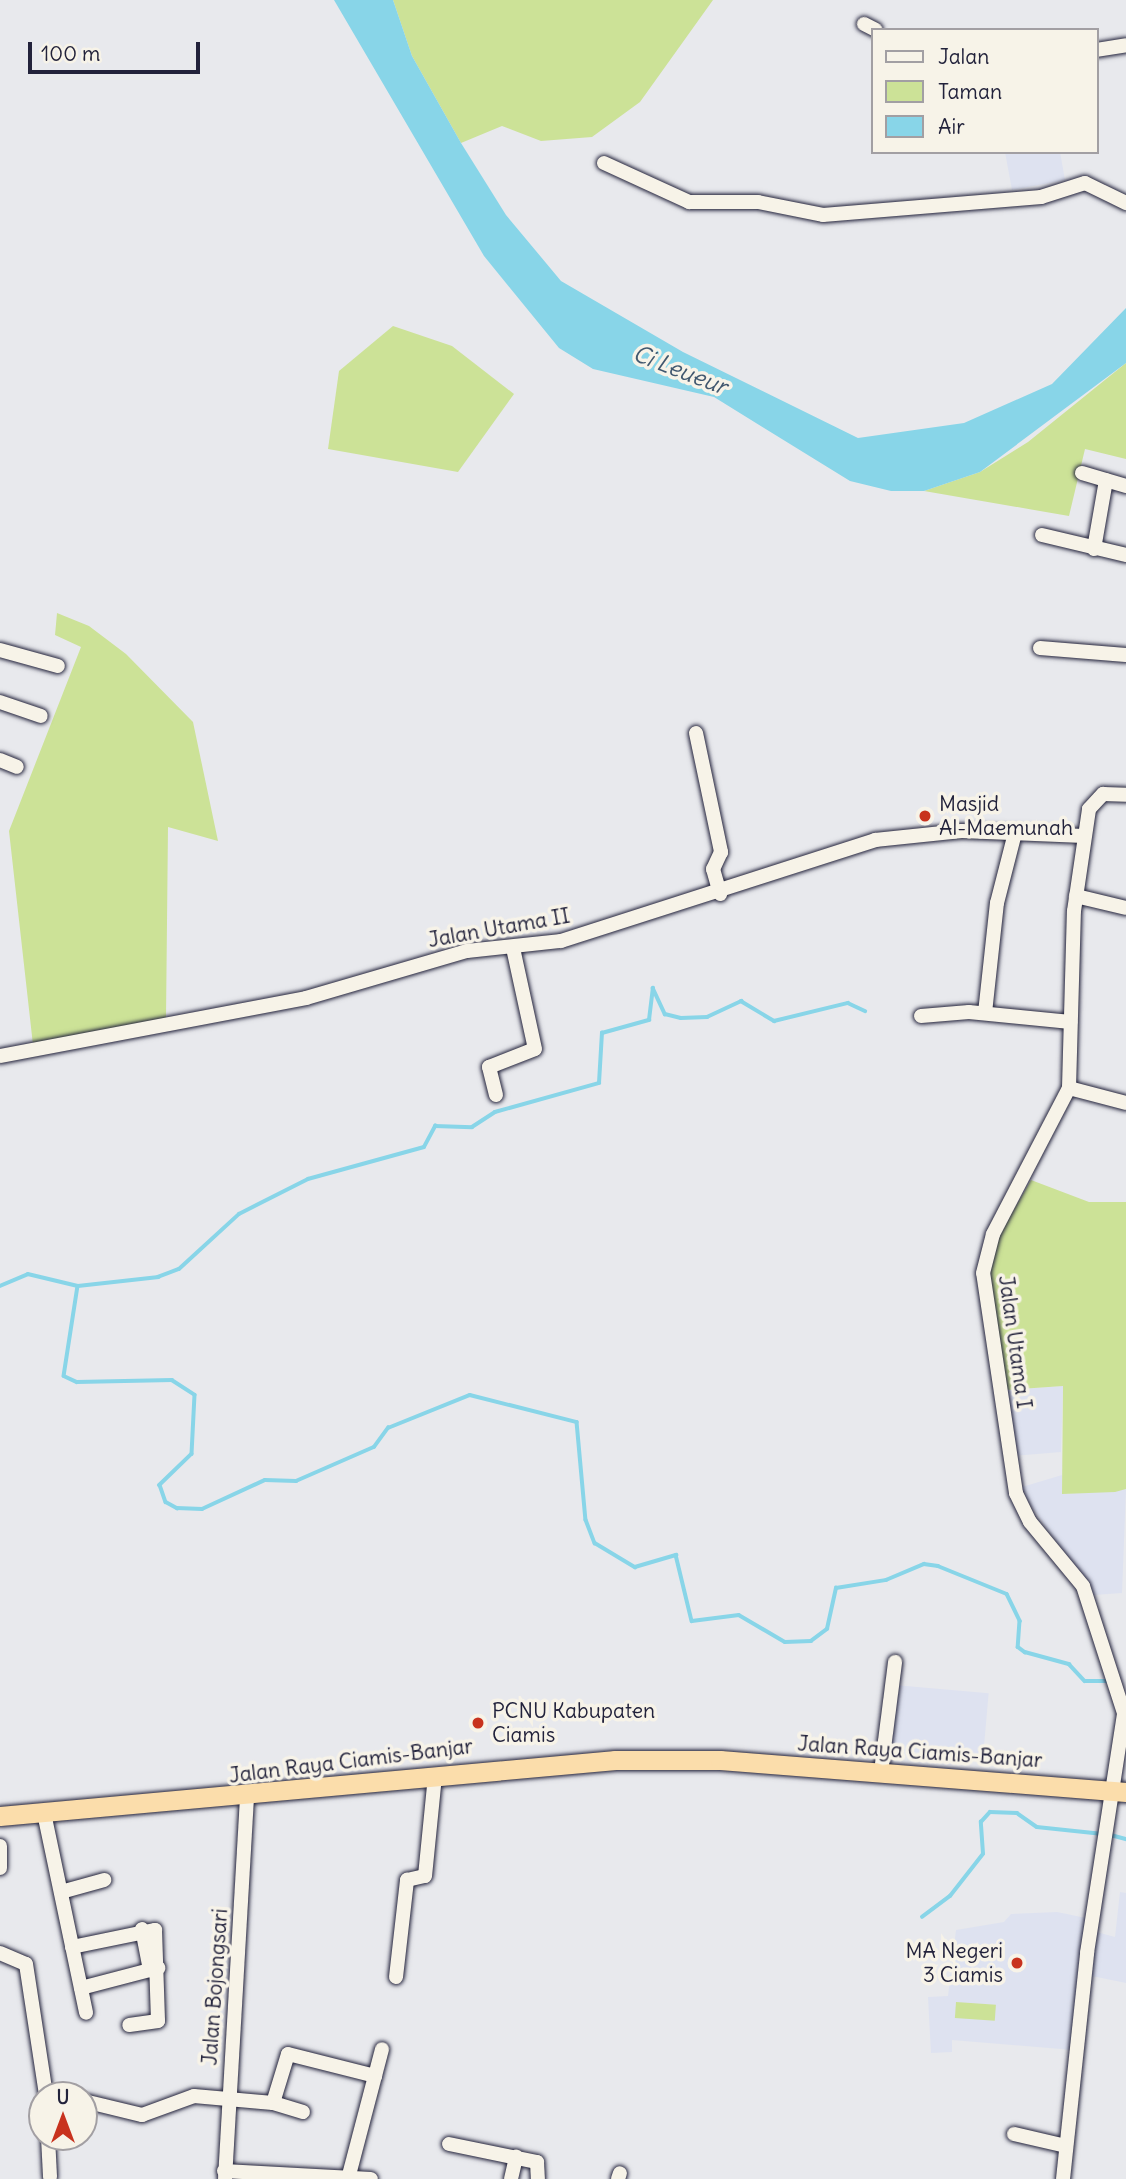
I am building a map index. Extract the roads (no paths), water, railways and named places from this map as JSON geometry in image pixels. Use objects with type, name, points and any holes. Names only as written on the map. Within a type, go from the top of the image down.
[{"type":"highway","name":"Jalan Raya Ciamis-Banjar","points":[[0,1816],[247,1797],[435,1775],[615,1760],[881,1772],[1119,1791]]},
{"type":"street","points":[[1098,50],[1126,45]]},
{"type":"street","points":[[604,163],[680,200],[758,202],[823,215],[1041,197],[1084,183],[1126,203]]},
{"type":"street","points":[[1082,473],[1126,486]]},
{"type":"street","points":[[1094,549],[1106,480]]},
{"type":"street","points":[[1042,535],[1126,555]]},
{"type":"street","points":[[1040,648],[1126,655]]},
{"type":"street","points":[[0,650],[58,666]]},
{"type":"street","points":[[0,702],[41,716]]},
{"type":"street","points":[[696,733],[721,852],[713,871],[719,892]]},
{"type":"street","points":[[0,760],[17,767]]},
{"type":"street","name":"Jalan Utama I","points":[[1063,2179],[1119,1791],[1124,1732],[1115,1676],[1083,1586],[1030,1522],[1016,1493],[983,1286],[993,1234],[1069,1088],[1076,896],[1084,836],[1094,799],[1126,795]]},
{"type":"street","points":[[985,1013],[997,903],[1015,832]]},
{"type":"street","name":"Jalan Utama II","points":[[0,1056],[306,998],[467,951],[561,941],[875,840],[1015,832],[1084,836]]},
{"type":"street","points":[[1076,896],[1126,908]]},
{"type":"street","points":[[496,1095],[489,1067],[535,1049],[513,948]]},
{"type":"street","points":[[921,1016],[985,1013],[1071,1022]]},
{"type":"street","points":[[1069,1088],[1126,1103]]},
{"type":"street","points":[[881,1772],[895,1662]]},
{"type":"street","points":[[396,1976],[407,1880],[425,1876],[435,1775]]},
{"type":"street","name":"Jalan Bojongsari","points":[[224,2175],[247,1797]]},
{"type":"street","points":[[44,1813],[86,2013]]},
{"type":"street","points":[[0,1846],[0,1868]]},
{"type":"street","points":[[61,1892],[104,1880]]},
{"type":"street","points":[[72,1947],[142,1929],[154,1969],[158,2022],[129,2025]]},
{"type":"street","points":[[0,1954],[26,1964],[44,2081]]},
{"type":"street","points":[[81,1988],[154,1969]]},
{"type":"street","points":[[349,2175],[382,2049]]},
{"type":"street","points":[[273,2103],[288,2054],[375,2076]]},
{"type":"street","points":[[98,2104],[142,2115],[176,2099],[229,2096],[273,2103],[303,2112]]},
{"type":"street","points":[[1014,2134],[1066,2146]]},
{"type":"street","points":[[449,2144],[537,2162],[538,2179]]},
{"type":"street","points":[[49,2151],[50,2177]]},
{"type":"street","points":[[511,2179],[516,2157]]},
{"type":"street","points":[[224,2175],[349,2175],[371,2179]]},
{"type":"water","name":"Ci Leueur","points":[[334,0],[393,0],[412,56],[461,143],[506,215],[561,281],[683,352],[858,438],[964,423],[1052,384],[1126,308],[1126,363],[980,472],[924,491],[891,491],[850,481],[714,397],[593,369],[559,348],[484,256]]},
{"type":"waterway","points":[[0,1286],[28,1274],[78,1286],[158,1277],[179,1269],[239,1214],[308,1179],[424,1147],[435,1126],[472,1127],[495,1112],[599,1083],[602,1033],[649,1020],[653,988],[665,1014],[681,1018],[707,1017],[741,1001],[774,1021],[848,1003],[865,1011]]},
{"type":"waterway","points":[[78,1286],[64,1376],[77,1382],[172,1380],[195,1395],[192,1454],[160,1485],[166,1502],[177,1508],[202,1509],[265,1480],[296,1481],[374,1447],[388,1428],[470,1395],[577,1422],[586,1520],[595,1543],[635,1567],[676,1555],[692,1621],[739,1615],[785,1642],[811,1641],[827,1629],[836,1588],[886,1580],[924,1564],[938,1566],[1007,1594],[1020,1621],[1018,1647],[1025,1652],[1069,1664],[1085,1681],[1111,1681]]},
{"type":"waterway","points":[[922,1917],[950,1896],[983,1854],[981,1822],[990,1812],[1017,1813],[1037,1827],[1103,1834]]},
{"type":"waterway","points":[[1111,1835],[1126,1839]]},
{"type":"place","name":"Masjid Al-Maemunah","points":[[925,816]]},
{"type":"place","name":"PCNU Kabupaten Ciamis","points":[[478,1723]]},
{"type":"place","name":"MA Negeri 3 Ciamis","points":[[1017,1963]]}]
